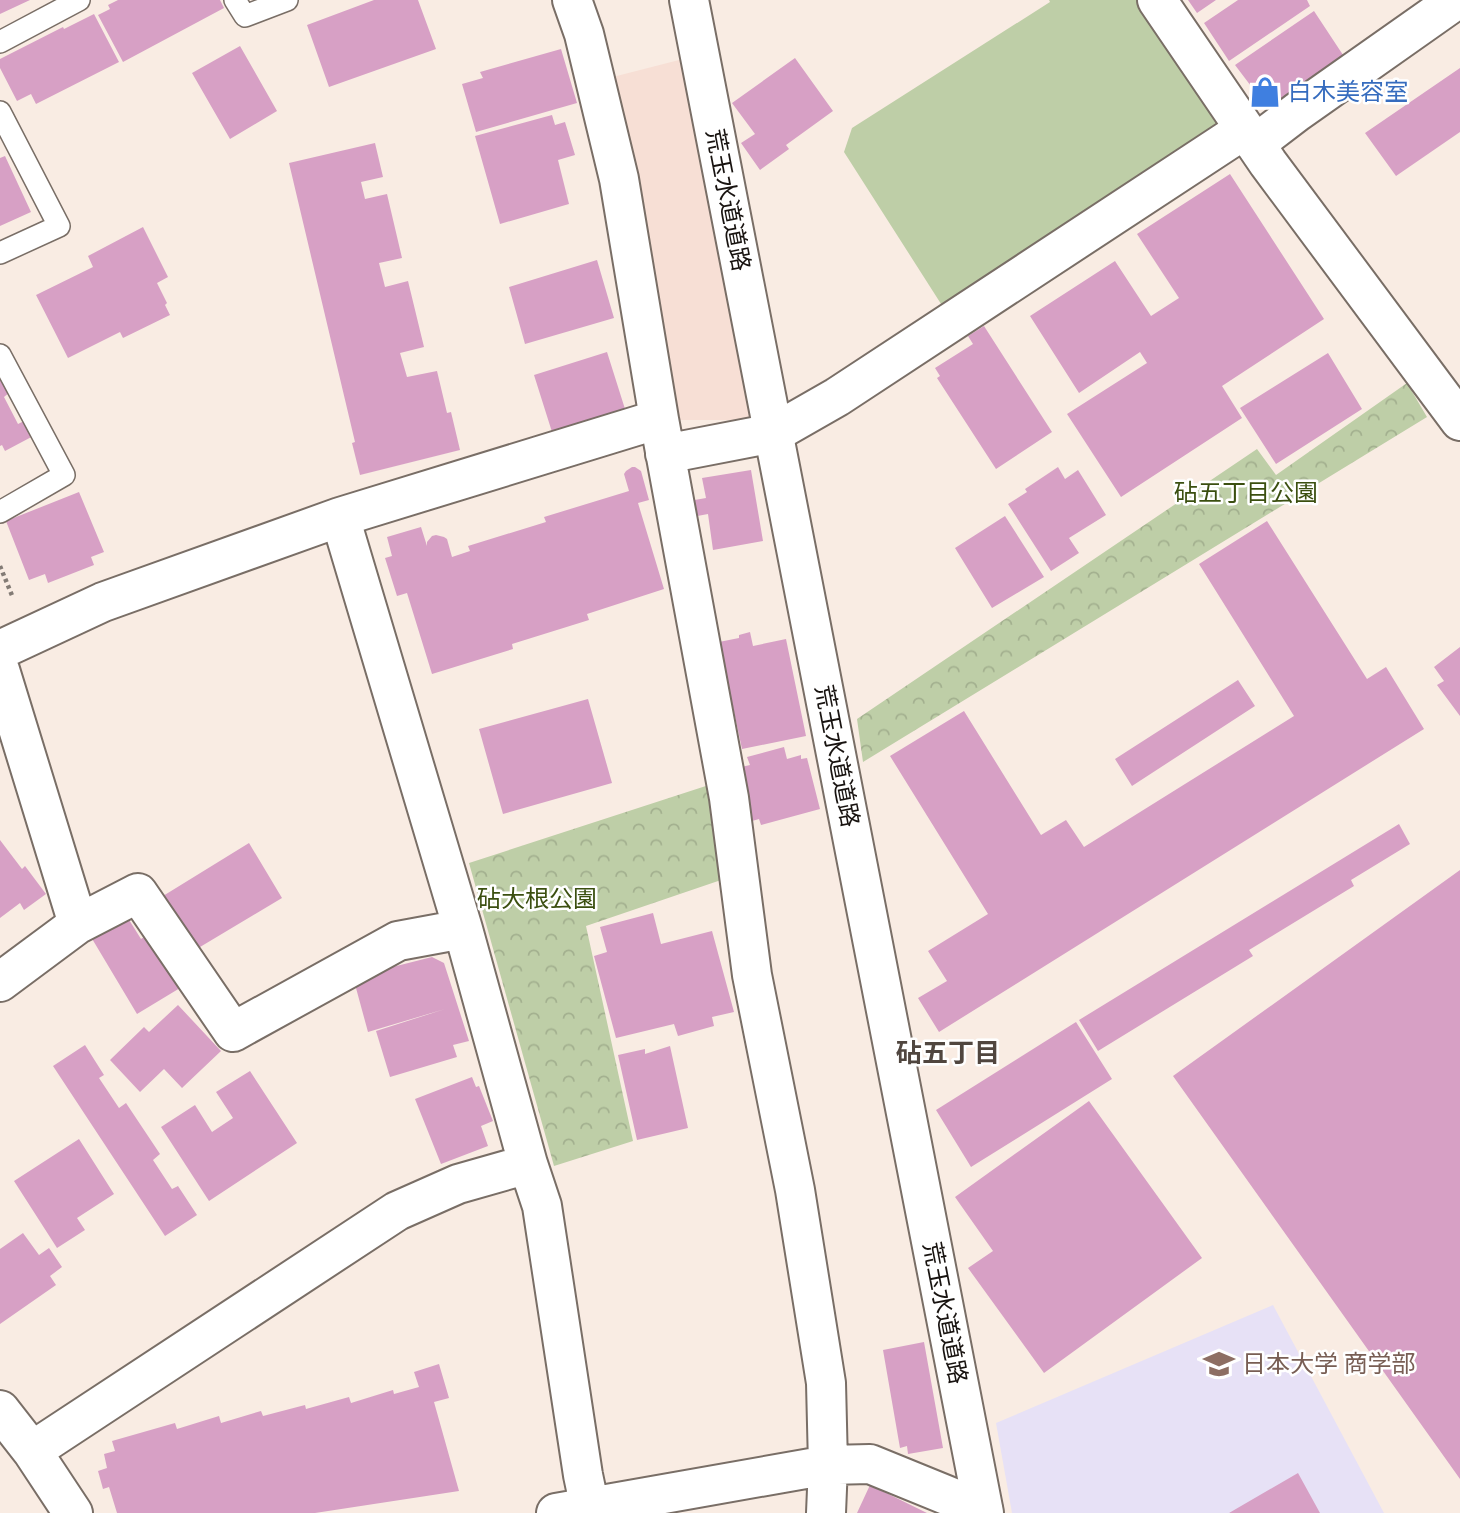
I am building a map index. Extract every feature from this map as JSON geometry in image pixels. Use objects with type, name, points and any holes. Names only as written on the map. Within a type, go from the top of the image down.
[{"type":"street","points":[[572,0],[584,34],[619,179],[662,437],[729,798],[752,975],[798,1204],[826,1383],[826,1513]]},
{"type":"street","name":"荒玉水道道路","points":[[689,0],[983,1512]]},
{"type":"street","points":[[1157,0],[1250,136],[1460,421]]},
{"type":"street","points":[[0,650],[103,602],[340,517],[662,437],[774,433],[837,397],[1250,136],[1308,104],[1456,0]]},
{"type":"street","points":[[340,517],[463,929],[542,1206],[583,1475],[579,1511],[828,1465],[870,1464],[983,1512]]},
{"type":"street","points":[[0,670],[78,924]]},
{"type":"street","points":[[0,982],[78,924],[138,893],[233,1032],[398,941],[463,929]]},
{"type":"street","points":[[32,1451],[397,1211],[458,1184],[528,1164]]},
{"type":"street","points":[[0,1410],[32,1451],[73,1513]]},
{"type":"lane","points":[[0,42],[79,0]]},
{"type":"lane","points":[[235,0],[245,16],[287,0]]},
{"type":"lane","points":[[0,112],[59,226],[0,253]]},
{"type":"lane","points":[[0,355],[64,475],[0,512]]},
{"type":"shaded area","points":[[683,59],[761,420],[679,420],[605,79]]},
{"type":"shaded area","name":"日本大学 商学部","points":[[1273,1305],[1384,1513],[1012,1513],[996,1423]]},
{"type":"green space","points":[[1049,0],[1138,0],[1222,118],[1218,133],[943,307],[844,152],[852,128],[1050,2]]},
{"type":"green space","name":"砧五丁目公園","points":[[1407,383],[1427,417],[863,762],[857,719],[1257,449],[1276,475]]},
{"type":"green space","name":"砧大根公園","points":[[712,784],[724,879],[586,926],[633,1141],[554,1166],[469,863]]},
{"type":"building","points":[[0,0],[30,0],[0,14]]},
{"type":"building","points":[[118,0],[220,0],[224,8],[123,62],[98,15],[110,9],[108,5]]},
{"type":"building","points":[[374,0],[418,0],[436,49],[329,87],[307,25]]},
{"type":"building","points":[[1188,0],[1216,0],[1197,13]]},
{"type":"building","points":[[1238,0],[1307,0],[1310,6],[1229,61],[1204,23]]},
{"type":"building","points":[[1314,11],[1345,58],[1281,102],[1260,98],[1235,65]]},
{"type":"building","points":[[94,14],[119,62],[36,104],[31,94],[17,101],[0,68],[0,59]]},
{"type":"building","points":[[240,46],[277,111],[230,139],[192,73]]},
{"type":"building","points":[[561,49],[577,103],[476,132],[462,84],[483,78],[480,72]]},
{"type":"building","points":[[795,58],[833,111],[786,145],[789,149],[760,170],[741,143],[755,134],[732,103]]},
{"type":"building","points":[[1460,68],[1460,132],[1396,176],[1365,133]]},
{"type":"building","points":[[552,115],[555,125],[565,122],[575,155],[558,160],[569,204],[500,224],[475,136]]},
{"type":"building","points":[[375,143],[383,177],[361,182],[365,199],[387,194],[402,258],[379,263],[385,287],[408,281],[424,347],[400,353],[407,377],[437,371],[447,413],[451,412],[460,450],[360,475],[352,443],[355,442],[289,163]]},
{"type":"building","points":[[5,156],[31,212],[0,226],[0,158]]},
{"type":"building","points":[[1230,174],[1324,319],[1222,386],[1242,418],[1121,497],[1067,414],[1147,363],[1140,352],[1079,393],[1030,316],[1115,261],[1151,316],[1179,298],[1137,234]]},
{"type":"building","points":[[143,227],[168,277],[157,283],[170,315],[123,338],[120,332],[68,358],[36,295],[93,267],[88,256]]},
{"type":"building","points":[[597,260],[614,318],[525,344],[509,287]]},
{"type":"building","points":[[984,326],[1052,432],[996,469],[937,378],[940,376],[935,368],[973,344],[968,336]]},
{"type":"building","points":[[607,352],[625,409],[552,432],[534,375]]},
{"type":"building","points":[[1328,353],[1362,409],[1276,464],[1240,408]]},
{"type":"building","points":[[0,373],[10,392],[4,397],[18,424],[28,419],[37,434],[5,451],[2,445],[0,446]]},
{"type":"building","points":[[632,467],[641,471],[649,500],[638,503],[664,589],[587,614],[589,620],[512,644],[513,649],[432,674],[407,593],[397,596],[385,558],[392,556],[387,537],[421,527],[427,546],[432,536],[444,537],[452,557],[470,551],[468,546],[546,522],[544,517],[629,491],[624,474]]},
{"type":"building","points":[[1058,467],[1065,479],[1078,470],[1106,515],[1069,538],[1079,553],[1051,571],[1008,504]]},
{"type":"building","points":[[751,470],[763,541],[713,550],[708,514],[692,517],[689,501],[706,498],[702,478]]},
{"type":"building","points":[[79,492],[104,552],[91,557],[94,565],[48,583],[45,574],[29,580],[6,521]]},
{"type":"building","points":[[1005,516],[1044,577],[992,608],[955,548]]},
{"type":"building","points":[[1267,521],[1367,679],[1386,667],[1424,729],[939,1032],[918,998],[947,981],[928,951],[988,914],[890,756],[964,711],[1041,835],[1066,820],[1084,847],[1294,716],[1199,564]]},
{"type":"building","points":[[750,632],[753,646],[786,639],[806,736],[742,749],[719,642],[739,638],[739,635]]},
{"type":"building","points":[[1460,647],[1460,716],[1437,685],[1444,681],[1434,667]]},
{"type":"building","points":[[1238,680],[1255,706],[1132,786],[1115,759]]},
{"type":"building","points":[[588,699],[612,783],[503,814],[479,729]]},
{"type":"building","points":[[784,747],[787,759],[801,755],[801,759],[807,758],[820,809],[761,825],[759,819],[752,821],[737,768],[750,765],[747,757]]},
{"type":"building","points":[[1399,824],[1410,844],[1351,880],[1354,886],[1249,950],[1253,956],[1098,1051],[1079,1020]]},
{"type":"building","points":[[0,840],[22,869],[25,866],[46,894],[24,910],[20,903],[0,918]]},
{"type":"building","points":[[249,843],[282,898],[195,950],[163,896]]},
{"type":"building","points":[[1460,870],[1460,1479],[1173,1076]]},
{"type":"building","points":[[653,913],[661,944],[712,931],[734,1012],[712,1017],[714,1026],[678,1036],[674,1024],[616,1038],[594,956],[607,952],[600,927]]},
{"type":"building","points":[[126,915],[141,939],[147,935],[180,988],[137,1014],[91,937]]},
{"type":"building","points":[[432,957],[444,963],[469,1041],[453,1045],[457,1057],[390,1077],[376,1031],[445,1009],[368,1032],[353,977]]},
{"type":"building","points":[[178,1005],[221,1051],[182,1088],[164,1069],[140,1092],[110,1060],[144,1027],[149,1032]]},
{"type":"building","points":[[1076,1022],[1112,1079],[971,1167],[936,1110]]},
{"type":"building","points":[[85,1045],[104,1075],[99,1078],[119,1108],[126,1103],[160,1154],[153,1160],[172,1189],[178,1186],[197,1215],[165,1236],[53,1066]]},
{"type":"building","points":[[670,1046],[688,1128],[637,1140],[618,1055],[645,1049],[645,1054]]},
{"type":"building","points":[[250,1071],[297,1143],[209,1201],[161,1127],[195,1105],[212,1132],[233,1118],[216,1092]]},
{"type":"building","points":[[472,1077],[476,1087],[479,1086],[493,1121],[481,1126],[488,1146],[441,1164],[415,1099]]},
{"type":"building","points":[[1089,1101],[1202,1258],[1044,1373],[968,1268],[993,1251],[955,1197]]},
{"type":"building","points":[[79,1139],[114,1194],[77,1218],[85,1230],[57,1248],[14,1181]]},
{"type":"building","points":[[23,1233],[39,1255],[49,1248],[62,1267],[50,1276],[56,1285],[0,1324],[0,1249]]},
{"type":"building","points":[[924,1342],[943,1448],[908,1454],[907,1446],[900,1448],[883,1350]]},
{"type":"building","points":[[439,1364],[449,1398],[434,1402],[459,1491],[315,1513],[117,1513],[109,1487],[103,1489],[98,1471],[107,1468],[104,1454],[115,1451],[112,1441],[175,1423],[177,1429],[219,1416],[221,1423],[261,1411],[263,1416],[305,1405],[306,1409],[349,1397],[351,1403],[393,1390],[394,1394],[419,1387],[414,1372]]},
{"type":"building","points":[[1298,1473],[1320,1513],[1229,1513]]},
{"type":"building","points":[[870,1485],[927,1513],[857,1513]]},
{"type":"place","name":"白木美容室","points":[[1265,92]]},
{"type":"place","name":"日本大学 商学部","points":[[1219,1364]]},
{"type":"district","name":"砧五丁目","points":[[948,1053]]}]
